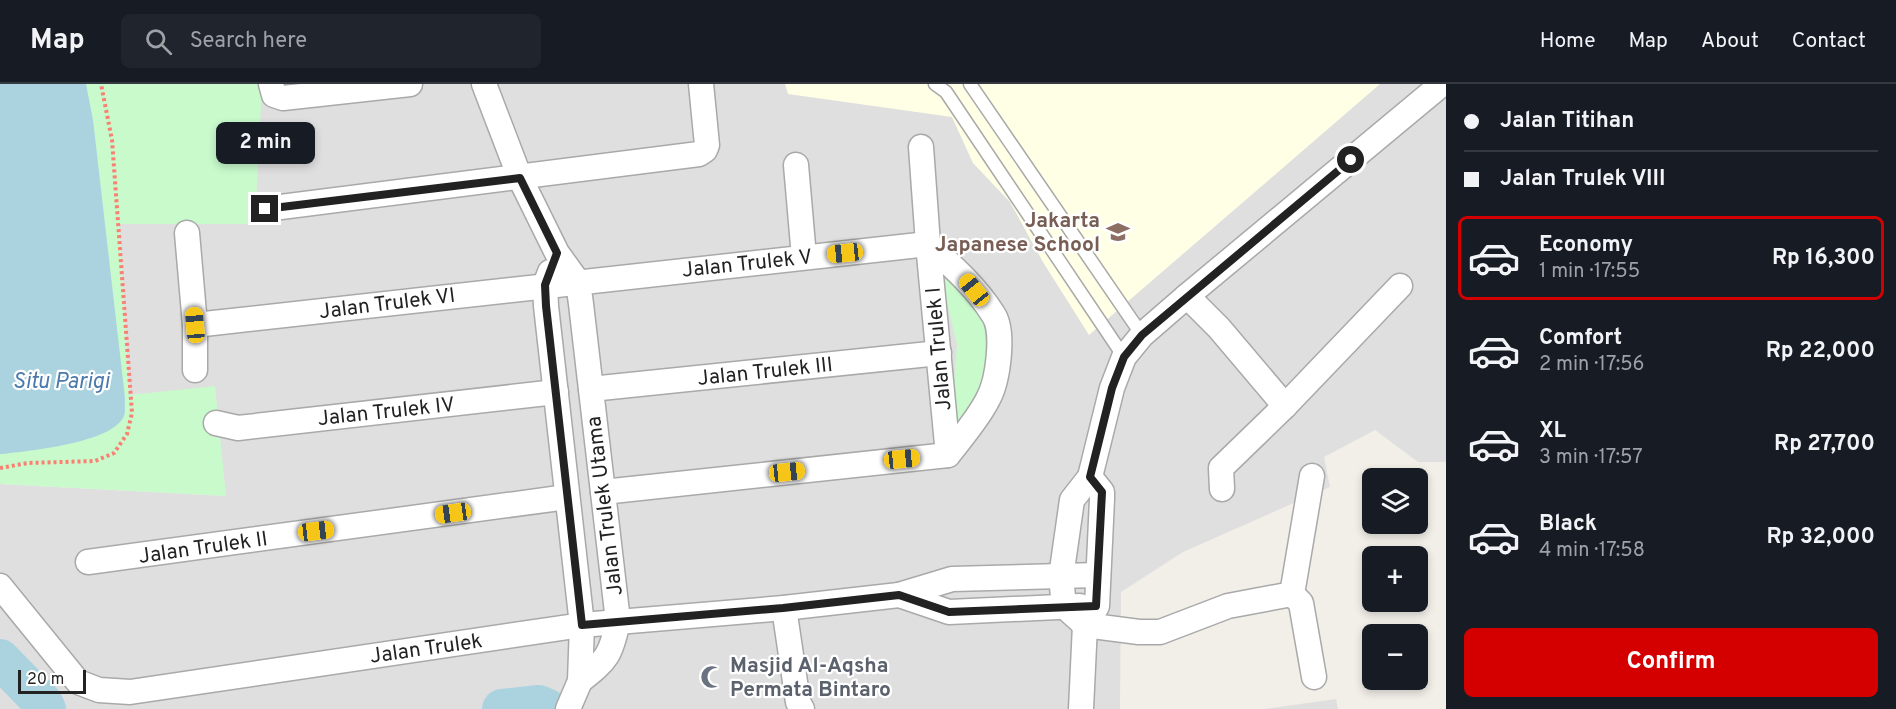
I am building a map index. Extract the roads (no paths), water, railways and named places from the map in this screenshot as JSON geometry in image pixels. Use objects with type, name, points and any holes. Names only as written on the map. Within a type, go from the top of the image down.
[{"type":"street","points":[[273,89],[283,98],[410,84]]},
{"type":"street","name":"Jalan Trulek Utama","points":[[484,84],[520,178],[557,253],[578,282],[618,621],[614,643],[607,658],[573,695]]},
{"type":"street","points":[[1292,594],[1228,606],[1160,632],[1139,632],[1064,606],[1061,576],[1072,500],[1090,477],[1112,388],[1124,357],[1142,335],[1442,84]]},
{"type":"street","points":[[265,209],[699,154],[705,150],[707,145],[702,92]]},
{"type":"street","points":[[921,147],[928,244]]},
{"type":"street","points":[[796,165],[804,257]]},
{"type":"street","points":[[187,233],[195,325],[195,370]]},
{"type":"street","name":"Jalan Trulek V","points":[[578,282],[928,244]]},
{"type":"street","name":"Jalan Trulek I","points":[[928,244],[948,454]]},
{"type":"street","name":"Jalan Trulek I","points":[[928,244],[963,278],[995,316],[1000,336],[994,382],[989,398],[968,430],[948,454]]},
{"type":"street","name":"Jalan Trulek Utama","points":[[557,253],[545,285],[582,625],[573,695]]},
{"type":"street","name":"Jalan Trulek VI","points":[[195,325],[578,282]]},
{"type":"street","points":[[1222,489],[1221,468],[1285,406],[1400,286]]},
{"type":"street","points":[[1187,296],[1219,328],[1285,406]]},
{"type":"street","name":"Jalan Trulek III","points":[[591,389],[939,353]]},
{"type":"street","name":"Jalan Trulek IV","points":[[216,423],[238,428],[556,392]]},
{"type":"street","points":[[603,492],[948,454]]},
{"type":"street","points":[[1292,594],[1312,476]]},
{"type":"street","points":[[1081,709],[1096,575],[1102,492],[1090,477]]},
{"type":"street","name":"Jalan Trulek II","points":[[88,562],[567,497]]},
{"type":"street","name":"Jalan Trulek","points":[[0,586],[78,682],[99,690],[130,692],[582,625],[783,608],[899,595],[952,579],[1096,575]]},
{"type":"street","points":[[1292,594],[1301,603],[1314,677]]},
{"type":"street","name":"Jalan Trulek","points":[[899,595],[949,612],[1064,606]]},
{"type":"street","points":[[783,608],[798,702],[802,709]]},
{"type":"lane","points":[[935,84],[946,92],[1124,357]]},
{"type":"lane","points":[[970,84],[1142,335]]},
{"type":"water","name":"Situ Parigi","points":[[0,84],[86,84],[93,120],[125,398],[124,416],[117,425],[104,433],[69,444],[2,454],[0,454]]},
{"type":"waterway","points":[[0,659],[43,703],[46,709]]},
{"type":"waterway","points":[[502,709],[539,705],[548,709]]},
{"type":"place","name":"Jakarta Japanese School","points":[[1118,232]]},
{"type":"place","name":"Masjid Al-Aqsha Permata Bintaro","points":[[712,677]]}]
